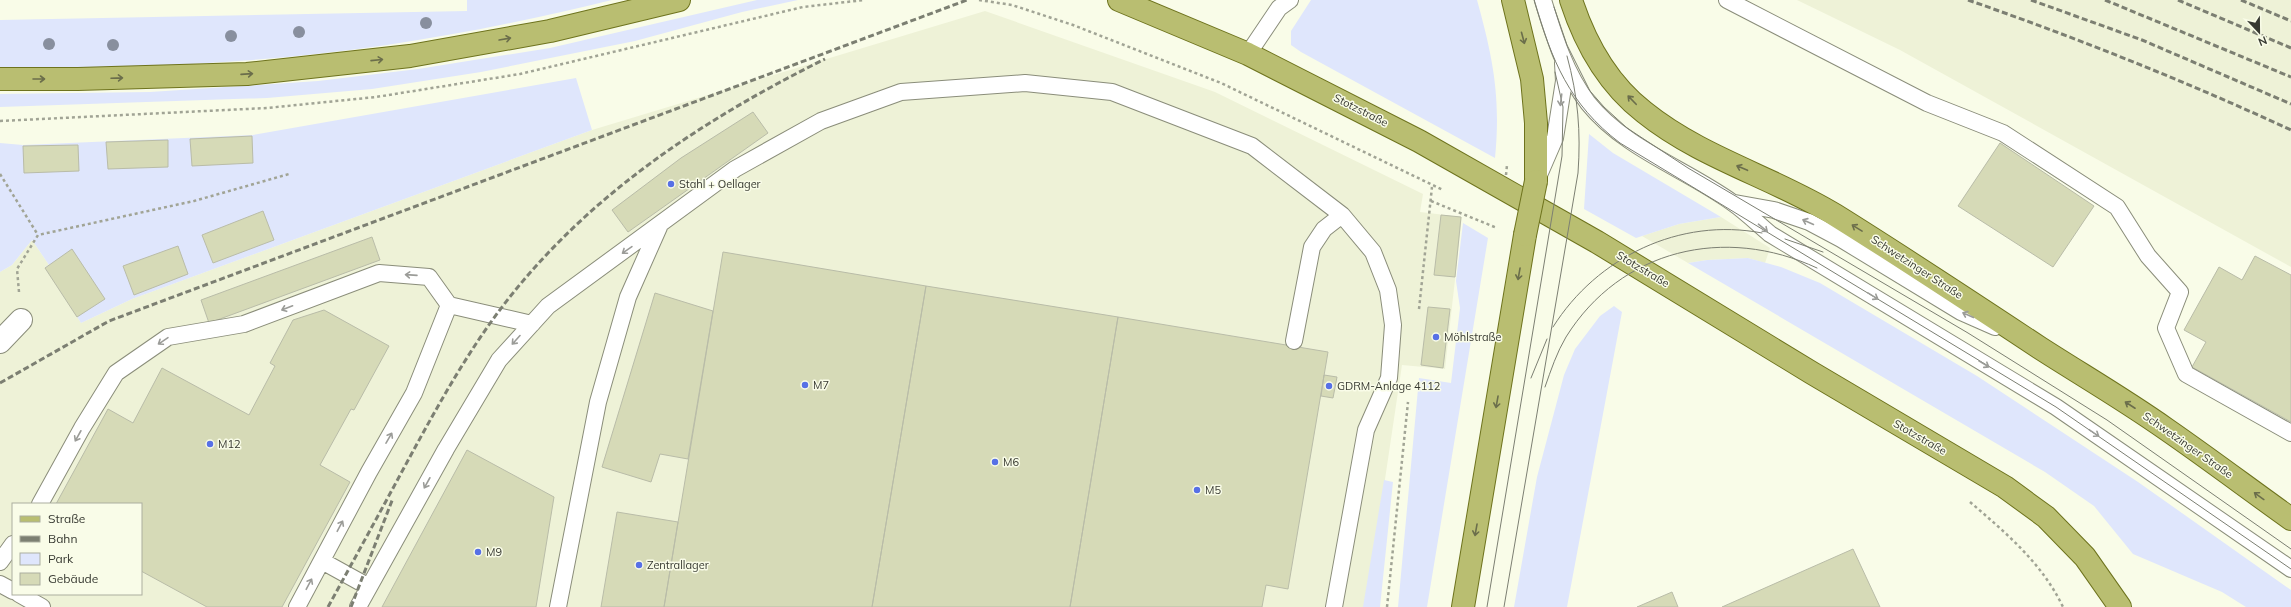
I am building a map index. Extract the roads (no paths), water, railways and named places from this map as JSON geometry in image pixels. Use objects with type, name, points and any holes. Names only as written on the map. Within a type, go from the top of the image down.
[{"type":"main road","name":"Stotzstraße","points":[[1119,0],[1248,54],[1413,138],[1598,242],[1812,373],[2006,486],[2046,517],[2085,557],[2120,607]]},
{"type":"main road","points":[[1463,607],[1525,235],[1536,181],[1536,123],[1532,79],[1513,0]]},
{"type":"main road","name":"Schwetzinger Straße","points":[[1571,0],[1578,22],[1591,49],[1609,76],[1642,111],[1678,136],[1713,156],[1826,210],[2164,427],[2291,519]]},
{"type":"main road","points":[[0,79],[78,79],[247,74],[410,56],[550,31],[673,1]]},
{"type":"street","points":[[0,342],[21,320]]},
{"type":"lane","points":[[1248,54],[1279,8],[1290,0]]},
{"type":"lane","points":[[1543,0],[1563,61],[1588,103],[1620,133],[1733,203],[1770,234],[2056,408],[2291,569]]},
{"type":"lane","points":[[1727,0],[1927,103],[2003,133],[2117,207],[2148,256],[2180,292],[2166,328],[2186,374],[2291,433]]},
{"type":"lane","points":[[1536,181],[1555,138],[1564,81],[1563,61]]},
{"type":"lane","points":[[358,607],[446,449],[499,360],[548,306],[659,227],[735,169],[821,121],[901,92],[1025,83],[1112,92],[1252,146],[1342,215],[1373,252],[1388,290],[1393,326],[1389,378],[1366,430],[1334,607]]},
{"type":"lane","points":[[1733,203],[1774,210],[1809,222],[1841,238],[1961,312],[2042,349]]},
{"type":"lane","points":[[1294,341],[1312,247],[1324,228],[1342,215]]},
{"type":"lane","points":[[558,607],[598,402],[628,297],[659,227]]},
{"type":"lane","points":[[41,503],[82,428],[116,373],[168,337],[244,324],[379,273],[429,276],[449,305],[532,324]]},
{"type":"lane","points":[[297,607],[414,394],[449,305]]},
{"type":"lane","points":[[0,562],[12,545]]},
{"type":"lane","points":[[322,561],[369,587]]},
{"type":"lane","points":[[0,584],[12,590]]},
{"type":"lane","points":[[21,595],[42,607]]},
{"type":"tram line","points":[[1534,0],[1556,62],[1575,97],[1602,128],[1620,143],[2056,407],[2291,569]]},
{"type":"tram line","points":[[1554,7],[1567,45],[1590,91],[1604,107],[1627,128],[1688,168],[1968,333],[2107,420],[2291,549]]},
{"type":"tram line","points":[[1504,607],[1578,173],[1578,114],[1574,85],[1567,56]]},
{"type":"tram line","points":[[1487,607],[1562,156],[1563,107],[1555,72]]},
{"type":"tram line","points":[[1553,327],[1571,302],[1593,281],[1617,262],[1643,248],[1671,237],[1701,231],[1731,230],[1762,233]]},
{"type":"tram line","points":[[1785,239],[1823,252]]},
{"type":"tram line","points":[[1545,387],[1554,361],[1566,337],[1589,307],[1615,283],[1645,265],[1678,253],[1712,248],[1747,248],[1782,255],[1817,268]]},
{"type":"tram line","points":[[1531,378],[1547,339]]},
{"type":"railway","points":[[0,383],[109,321],[967,0]]},
{"type":"railway","points":[[1968,0],[2050,29],[2131,61],[2211,94],[2291,130]]},
{"type":"railway","points":[[2031,0],[2142,40],[2291,104]]},
{"type":"railway","points":[[2105,0],[2291,77]]},
{"type":"railway","points":[[2178,0],[2291,48]]},
{"type":"railway","points":[[2241,0],[2291,21]]},
{"type":"railway","points":[[328,607],[445,393],[495,316],[542,260],[577,224],[653,161],[736,107],[825,59]]},
{"type":"railway","points":[[351,607],[393,498]]},
{"type":"place","name":"Stahl + Oellager","points":[[671,184]]},
{"type":"place","name":"Möhlstraße","points":[[1436,337]]},
{"type":"place","name":"M7","points":[[805,385]]},
{"type":"place","name":"GDRM-Anlage 4112","points":[[1329,386]]},
{"type":"place","name":"M12","points":[[210,444]]},
{"type":"place","name":"M6","points":[[995,462]]},
{"type":"place","name":"M5","points":[[1197,490]]},
{"type":"place","name":"M9","points":[[478,552]]},
{"type":"place","name":"Zentrallager","points":[[639,565]]}]
